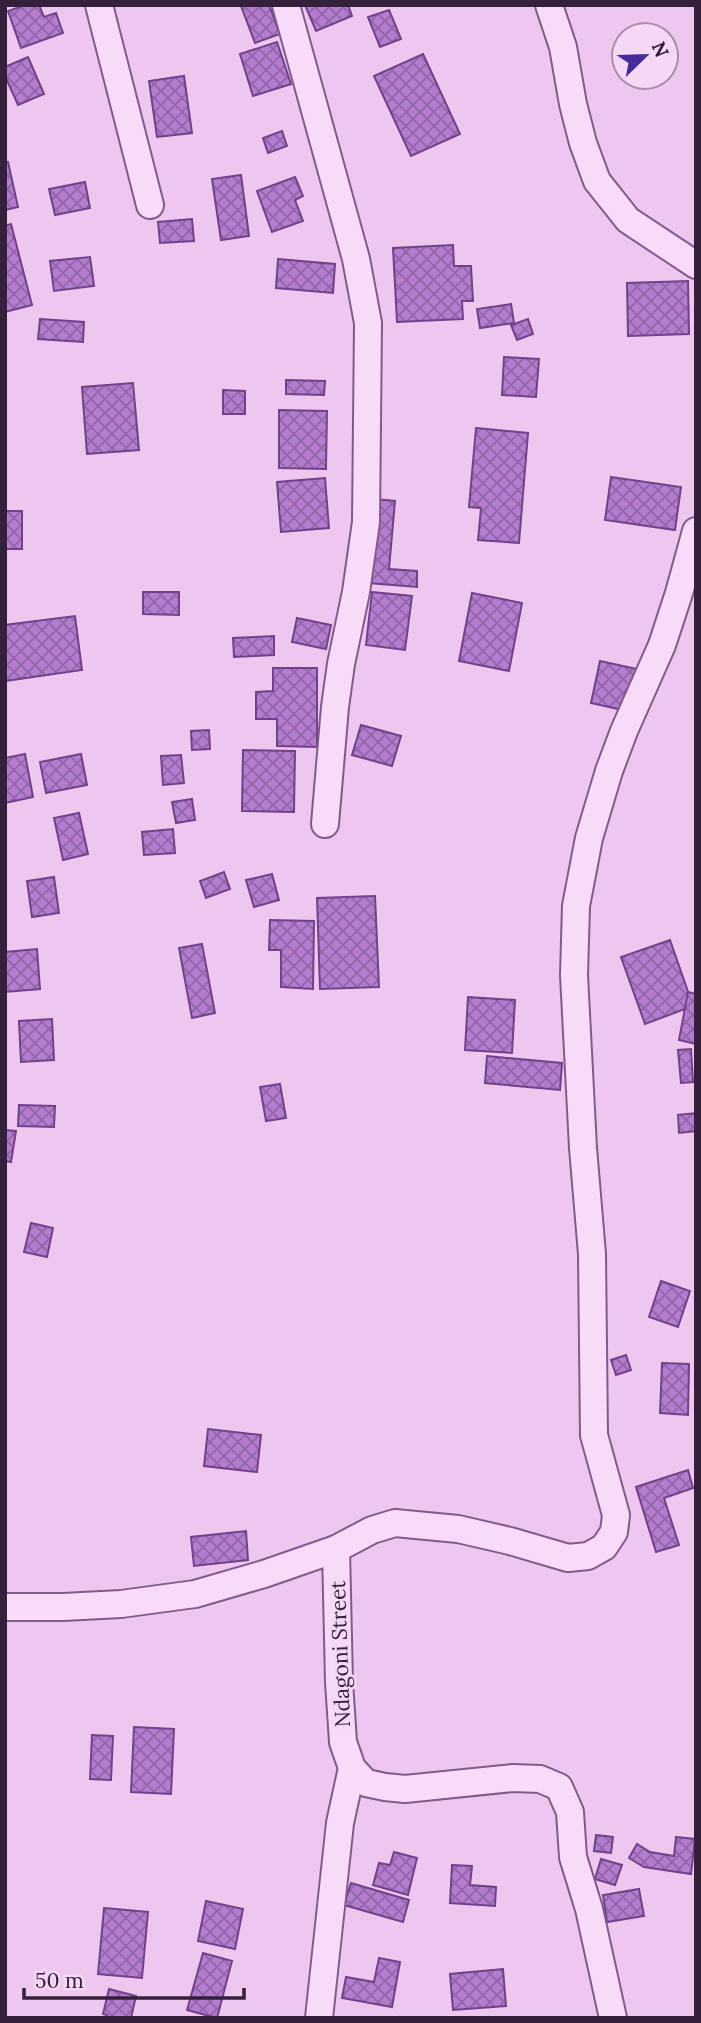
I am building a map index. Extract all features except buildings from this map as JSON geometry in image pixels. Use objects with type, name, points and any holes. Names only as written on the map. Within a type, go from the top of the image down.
[{"type":"street","points":[[99,5],[150,205]]},
{"type":"street","points":[[286,5],[356,258],[368,323],[366,522],[334,707],[325,824]]},
{"type":"street","points":[[549,5],[563,47],[583,143],[597,181],[628,220],[696,264]]},
{"type":"street","points":[[336,1549],[372,1530],[395,1523],[458,1530],[510,1541],[568,1558],[588,1556],[604,1547],[614,1532],[616,1515],[594,1435],[592,1254],[583,1148],[574,975],[576,906],[589,838],[609,771],[662,645],[696,531]]},
{"type":"street","name":"Ndagoni Street","points":[[5,1606],[121,1604],[195,1594],[336,1549],[338,1682],[343,1742],[352,1768]]},
{"type":"street","points":[[319,2018],[340,1823],[352,1768]]},
{"type":"street","points":[[352,1768],[366,1783],[385,1787],[405,1788],[513,1778],[540,1779],[559,1787],[570,1812],[573,1857],[589,1909],[613,2018]]}]
